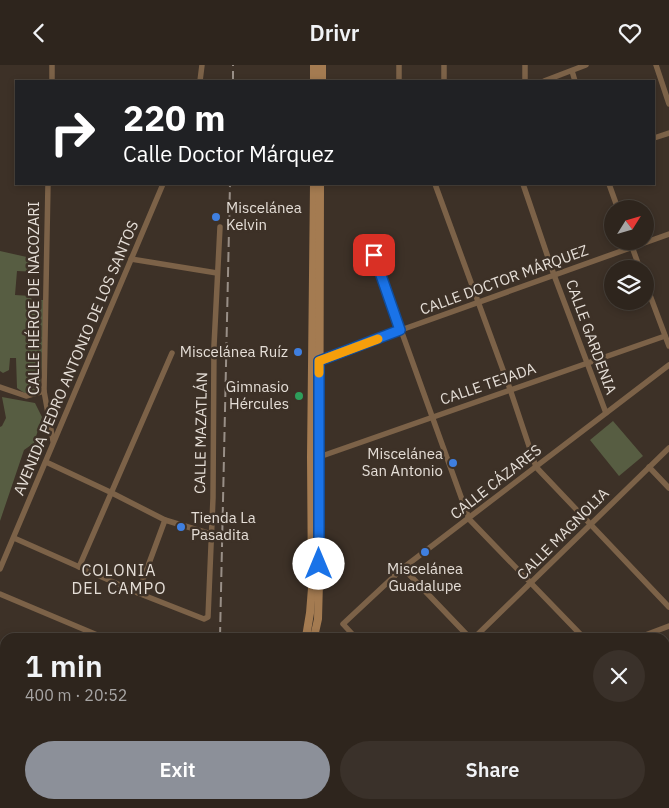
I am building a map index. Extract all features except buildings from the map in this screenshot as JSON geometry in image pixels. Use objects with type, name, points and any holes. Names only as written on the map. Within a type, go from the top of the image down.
[{"type":"main road","points":[[314,65],[314,80]]},
{"type":"main road","points":[[322,65],[322,80]]},
{"type":"main road","points":[[307,633],[310,621],[312,588],[311,457],[314,185]]},
{"type":"main road","points":[[317,633],[320,185]]},
{"type":"street","points":[[52,65],[52,80]]},
{"type":"street","points":[[200,80],[202,65]]},
{"type":"street","points":[[399,65],[399,80]]},
{"type":"street","points":[[444,65],[444,80]]},
{"type":"street","points":[[524,80],[525,65]]},
{"type":"street","points":[[547,80],[586,65]]},
{"type":"street","points":[[656,65],[669,104]]},
{"type":"street","points":[[572,71],[575,80]]},
{"type":"street","points":[[655,138],[669,133]]},
{"type":"street","name":"CALLE HÉROE DE NACOZARI","points":[[48,185],[44,391],[53,442]]},
{"type":"street","name":"AVENIDA PEDRO ANTONIO DE LOS SANTOS","points":[[0,569],[163,185]]},
{"type":"street","points":[[435,185],[510,389],[536,467],[669,607]]},
{"type":"street","name":"CALLE GARDENIA","points":[[523,185],[554,275],[606,413]]},
{"type":"street","points":[[609,185],[615,200]]},
{"type":"street","name":"CALLE MAZATLÁN","points":[[138,593],[204,619],[208,617],[214,441],[214,346],[220,227]]},
{"type":"street","name":"CALLE DOCTOR MÁRQUEZ","points":[[654,238],[669,234]]},
{"type":"street","name":"CALLE DOCTOR MÁRQUEZ","points":[[319,361],[554,275],[616,250]]},
{"type":"street","points":[[374,255],[469,519],[579,633]]},
{"type":"street","points":[[132,259],[217,273]]},
{"type":"street","points":[[654,306],[669,346]]},
{"type":"street","name":"CALLE TEJADA","points":[[319,457],[665,336]]},
{"type":"street","points":[[79,567],[110,491],[172,353]]},
{"type":"street","name":"CALLE CÁZARES","points":[[352,633],[343,624],[403,568],[669,365]]},
{"type":"street","points":[[0,387],[26,396],[44,391]]},
{"type":"street","name":"CALLE MAGNOLIA","points":[[479,633],[669,448]]},
{"type":"street","points":[[46,462],[110,491],[165,520],[211,534]]},
{"type":"street","points":[[648,467],[669,488]]},
{"type":"street","points":[[14,539],[138,593],[165,520]]},
{"type":"street","points":[[403,568],[465,633]]},
{"type":"street","points":[[0,594],[93,633]]},
{"type":"street","points":[[651,633],[669,626]]},
{"type":"green space","points":[[0,251],[40,260],[40,272],[17,271],[15,295],[31,296],[32,303],[38,305],[39,300],[43,300],[43,359],[39,392],[26,394],[17,388],[16,358],[10,358],[9,370],[3,373],[0,371]]},
{"type":"green space","points":[[2,397],[35,403],[42,417],[34,443],[24,450],[0,521],[0,427],[6,418]]},
{"type":"green space","points":[[613,421],[643,456],[619,476],[590,440]]},
{"type":"railway","points":[[233,65],[233,80]]},
{"type":"railway","points":[[220,633],[230,185]]},
{"type":"slow traffic","points":[[319,373],[319,361],[378,339]]},
{"type":"place","name":"Miscelánea Kelvin","points":[[216,217]]},
{"type":"place","name":"Miscelánea Ruíz","points":[[298,352]]},
{"type":"place","name":"Gimnasio Hércules","points":[[299,396]]},
{"type":"place","name":"Miscelánea San Antonio","points":[[453,463]]},
{"type":"place","name":"Tienda La Pasadita","points":[[181,527]]},
{"type":"place","name":"Miscelánea Guadalupe","points":[[425,552]]},
{"type":"district","name":"COLONIA DEL CAMPO","points":[[119,579]]},
{"type":"route","points":[[319,564],[319,361],[400,330],[374,255]]}]
